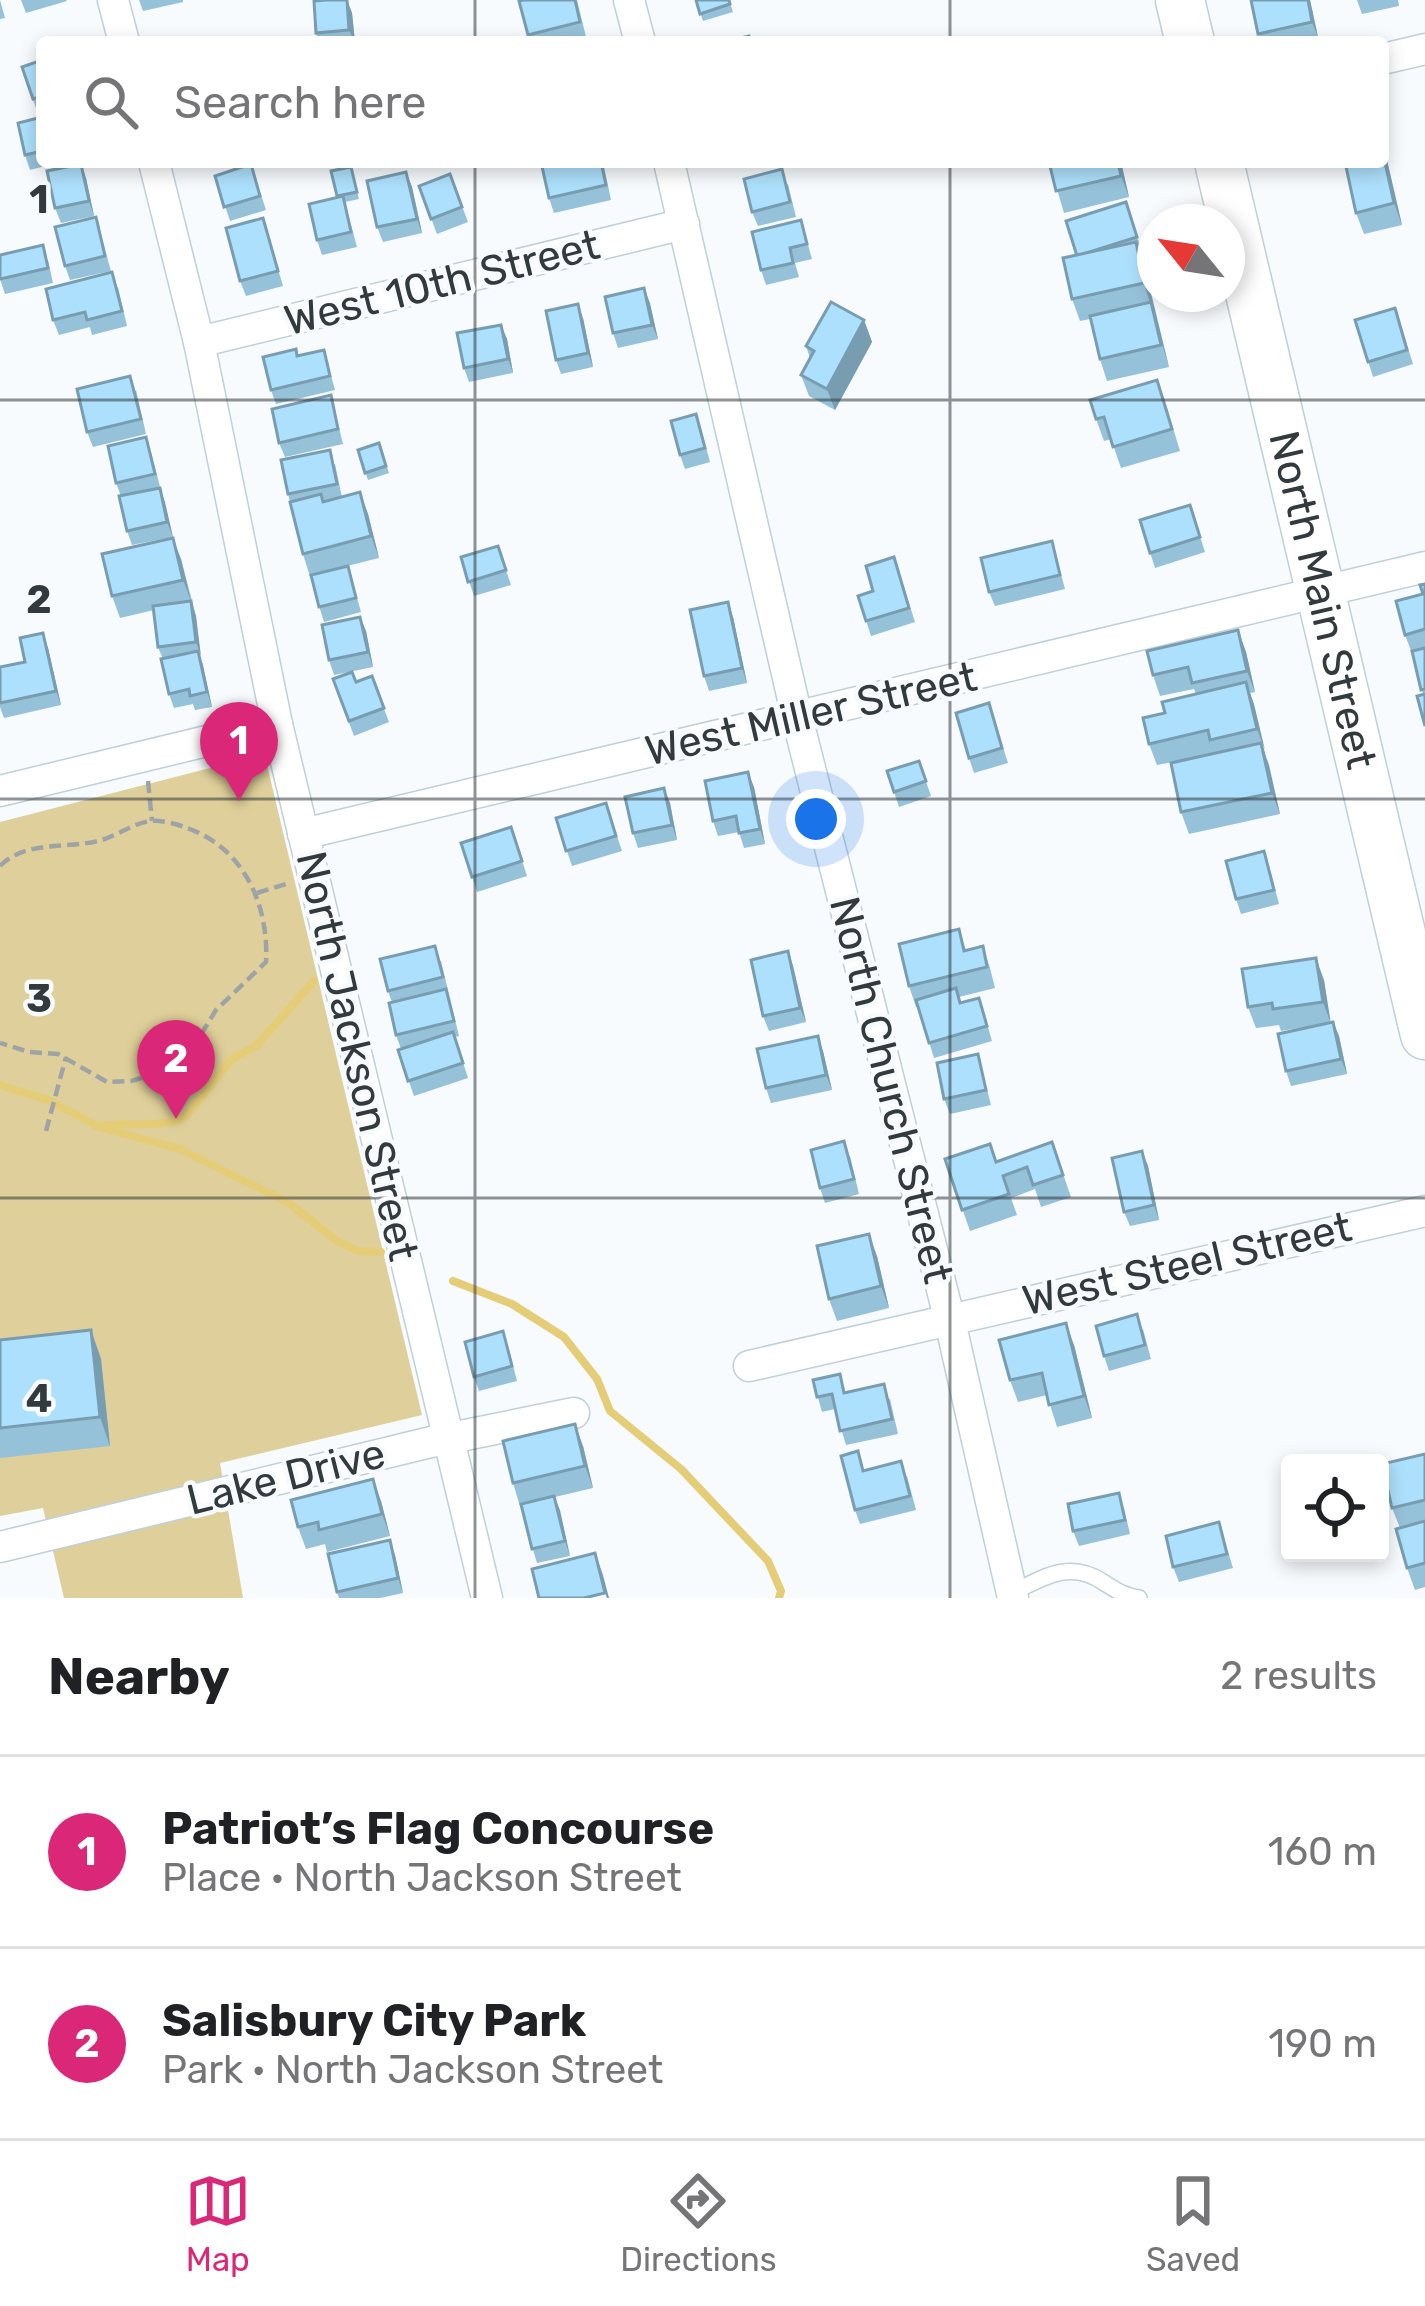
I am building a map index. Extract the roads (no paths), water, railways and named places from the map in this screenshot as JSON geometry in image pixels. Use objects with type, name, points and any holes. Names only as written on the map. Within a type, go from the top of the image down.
[{"type":"main road","points":[[1180,0],[1189,36]]},
{"type":"main road","name":"North Main Street","points":[[1221,168],[1425,1035]]},
{"type":"street","points":[[113,0],[122,36]]},
{"type":"street","points":[[629,0],[638,36]]},
{"type":"street","points":[[1389,58],[1425,49]]},
{"type":"street","name":"North Jackson Street","points":[[156,168],[200,342],[277,724],[488,1598]]},
{"type":"street","name":"North Church Street","points":[[670,168],[797,717],[949,1317],[1012,1596]]},
{"type":"street","name":"West 10th Street","points":[[200,342],[684,224]]},
{"type":"street","name":"West Miller Street","points":[[303,834],[1425,567]]},
{"type":"street","points":[[0,791],[277,724]]},
{"type":"street","name":"West Steel Street","points":[[949,1317],[1425,1211]]},
{"type":"street","points":[[749,1366],[949,1317]]},
{"type":"street","name":"Lake Drive","points":[[0,1546],[448,1438],[574,1413]]},
{"type":"lane","points":[[1012,1596],[1065,1569],[1079,1570],[1124,1596],[1139,1598]]},
{"type":"waterway","points":[[101,1126],[185,1117],[231,1060],[257,1045],[314,981]]},
{"type":"waterway","points":[[0,1085],[48,1100],[99,1127],[180,1149],[289,1203],[337,1241],[358,1251],[381,1252]]},
{"type":"waterway","points":[[453,1281],[512,1304],[564,1337],[597,1379],[610,1411],[681,1469],[768,1561],[781,1591],[779,1598]]},
{"type":"place","name":"Patriot’s Flag Concourse","points":[[239,801]]},
{"type":"place","name":"Salisbury City Park","points":[[176,1119]]}]
